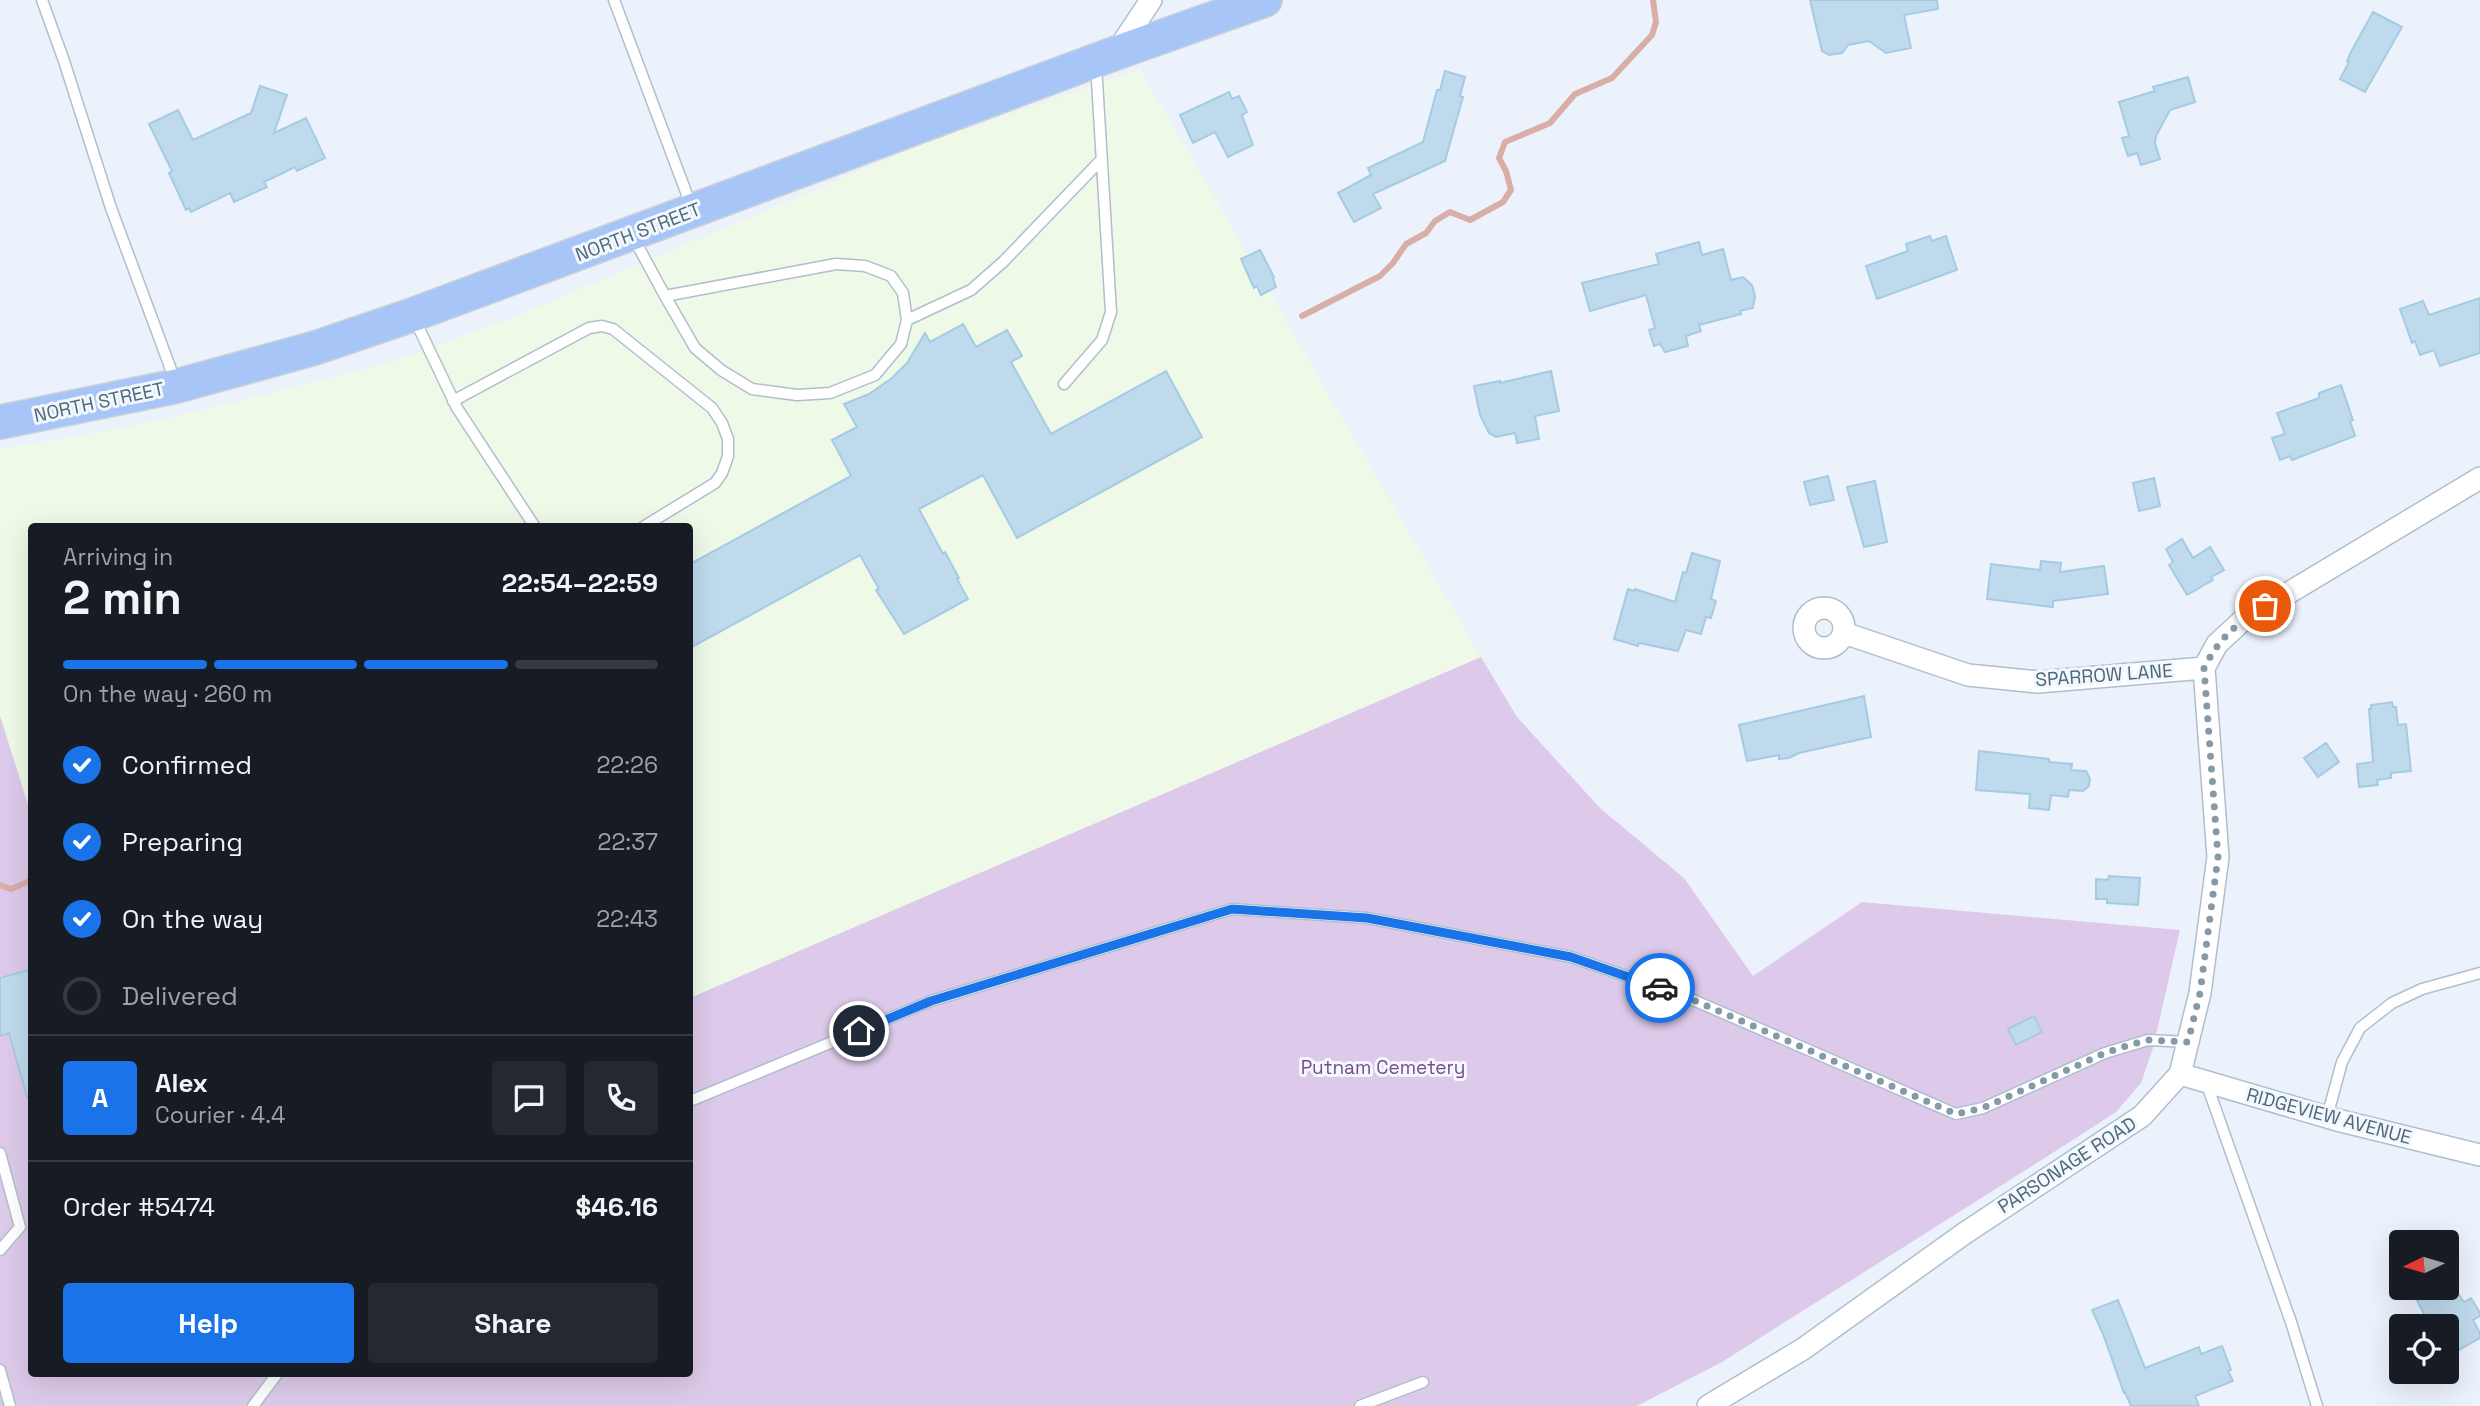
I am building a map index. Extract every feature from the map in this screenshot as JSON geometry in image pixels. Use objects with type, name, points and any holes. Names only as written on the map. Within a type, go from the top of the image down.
[{"type":"main road","name":"NORTH STREET","points":[[0,422],[177,386],[315,348],[631,235],[1265,0]]},
{"type":"street","points":[[1106,57],[1151,0]]},
{"type":"street","points":[[2204,668],[2217,644],[2242,621],[2480,478]]},
{"type":"street","name":"SPARROW LANE","points":[[1844,633],[1968,675],[2038,682],[2204,668]]},
{"type":"street","name":"PARSONAGE ROAD","points":[[1708,1406],[1803,1349],[1965,1233],[2142,1116],[2180,1074],[2200,993],[2218,857],[2204,668]]},
{"type":"street","name":"RIDGEVIEW AVENUE","points":[[2180,1074],[2327,1117],[2480,1155]]},
{"type":"lane","points":[[42,0],[111,208],[177,386]]},
{"type":"lane","points":[[614,0],[693,211]]},
{"type":"lane","points":[[1064,384],[1102,340],[1111,312],[1102,159],[1106,57]]},
{"type":"lane","points":[[907,320],[971,290],[1003,262],[1102,159]]},
{"type":"lane","points":[[631,235],[665,296],[695,348],[721,370],[752,389],[797,395],[830,393],[875,375],[901,344],[907,320],[903,293],[891,276],[865,266],[835,264],[665,296]]},
{"type":"lane","points":[[412,315],[453,401],[532,523]]},
{"type":"lane","points":[[453,401],[589,328],[602,326],[613,329],[712,408],[728,439],[728,456],[715,483],[650,523]]},
{"type":"lane","points":[[693,1100],[931,1001],[1232,909],[1367,918],[1571,957],[1684,996],[1956,1114],[1983,1108],[2126,1046],[2148,1040],[2188,1042]]},
{"type":"lane","points":[[2327,1117],[2342,1062],[2360,1028],[2392,1003],[2422,989],[2480,973]]},
{"type":"lane","points":[[2206,1082],[2291,1322],[2317,1406]]},
{"type":"lane","points":[[0,1153],[20,1227],[0,1250]]},
{"type":"lane","points":[[0,1370],[10,1406]]},
{"type":"lane","points":[[253,1406],[275,1377]]},
{"type":"lane","points":[[1360,1406],[1423,1382]]},
{"type":"shaded area","points":[[1140,69],[1481,657],[693,997],[693,523],[28,523],[28,807],[0,716],[0,449],[123,428],[392,362],[509,319],[926,143]]},
{"type":"green space","name":"Putnam Cemetery","points":[[1481,657],[1517,717],[1600,808],[1684,878],[1753,976],[1862,902],[2180,930],[2153,1048],[2141,1083],[2116,1112],[1722,1362],[1637,1406],[0,1406],[0,716],[28,804],[28,1377],[693,1377],[693,997]]},
{"type":"building","points":[[1810,0],[1937,0],[1938,9],[1904,15],[1911,48],[1886,53],[1869,41],[1848,45],[1842,53],[1829,55],[1822,51]]},
{"type":"building","points":[[2373,12],[2402,27],[2365,92],[2340,79]]},
{"type":"building","points":[[1445,71],[1465,77],[1460,96],[1463,97],[1445,161],[1373,194],[1381,208],[1354,222],[1338,193],[1371,175],[1368,168],[1423,142]]},
{"type":"building","points":[[2188,77],[2195,102],[2170,110],[2156,136],[2155,143],[2160,159],[2141,165],[2137,153],[2128,156],[2122,138],[2129,136],[2119,102],[2155,91],[2153,87]]},
{"type":"building","points":[[260,86],[287,95],[274,133],[306,118],[325,158],[297,171],[295,167],[264,182],[267,187],[234,202],[230,193],[191,212],[189,208],[186,210],[169,173],[172,171],[149,124],[178,110],[193,140],[251,113]]},
{"type":"building","points":[[1229,92],[1232,99],[1239,96],[1247,112],[1242,115],[1253,145],[1228,157],[1215,132],[1193,143],[1180,115]]},
{"type":"building","points":[[1930,236],[1932,241],[1946,236],[1957,270],[1877,299],[1866,266],[1908,251],[1906,244]]},
{"type":"building","points":[[1699,242],[1702,255],[1723,249],[1731,280],[1743,277],[1752,285],[1755,296],[1753,308],[1740,311],[1741,314],[1699,325],[1701,331],[1686,336],[1688,346],[1665,352],[1660,344],[1654,346],[1649,330],[1655,328],[1646,295],[1590,311],[1582,283],[1659,264],[1656,254]]},
{"type":"building","points":[[1260,250],[1274,277],[1276,287],[1261,295],[1257,286],[1254,288],[1241,259]]},
{"type":"building","points":[[2480,298],[2480,353],[2440,366],[2434,350],[2420,355],[2415,341],[2412,343],[2400,309],[2423,301],[2429,315]]},
{"type":"building","points":[[963,324],[976,347],[1007,330],[1022,356],[1011,362],[1051,434],[1166,371],[1202,437],[1017,538],[983,475],[919,509],[943,554],[945,552],[968,599],[904,634],[876,590],[879,589],[860,555],[693,646],[693,562],[851,476],[832,440],[857,427],[844,404],[869,394],[892,378],[907,363],[925,333],[930,342]]},
{"type":"building","points":[[1551,371],[1559,411],[1535,416],[1539,439],[1517,443],[1515,433],[1496,437],[1489,433],[1480,415],[1474,386]]},
{"type":"building","points":[[2341,385],[2353,420],[2350,421],[2355,436],[2292,460],[2290,456],[2280,460],[2272,438],[2285,434],[2277,413],[2319,398],[2319,393]]},
{"type":"building","points":[[1828,476],[1834,500],[1810,505],[1804,482]]},
{"type":"building","points":[[2154,478],[2160,506],[2139,511],[2133,483]]},
{"type":"building","points":[[1875,481],[1887,542],[1864,547],[1847,487]]},
{"type":"building","points":[[2182,539],[2193,558],[2210,547],[2224,570],[2211,577],[2213,580],[2187,595],[2169,565],[2173,562],[2166,549]]},
{"type":"building","points":[[1692,553],[1720,561],[1711,599],[1716,601],[1711,618],[1706,617],[1701,634],[1686,630],[1678,651],[1639,643],[1638,646],[1614,639],[1628,589],[1675,602],[1683,572],[1686,573]]},
{"type":"building","points":[[2041,561],[2061,563],[2060,572],[2104,566],[2108,594],[2053,601],[2053,607],[1987,599],[1991,564],[2040,570]]},
{"type":"building","points":[[1864,696],[1871,737],[1799,753],[1789,758],[1779,759],[1779,755],[1747,761],[1739,725]]},
{"type":"building","points":[[2392,702],[2393,707],[2396,707],[2398,725],[2406,724],[2411,771],[2391,773],[2391,778],[2377,780],[2378,785],[2359,787],[2357,764],[2373,762],[2369,709],[2371,705]]},
{"type":"building","points":[[2326,743],[2339,762],[2318,777],[2304,758]]},
{"type":"building","points":[[1979,751],[2072,764],[2071,770],[2086,771],[2090,779],[2089,786],[2083,791],[2069,790],[2068,797],[2051,795],[2049,810],[2029,808],[2030,794],[1976,790]]},
{"type":"building","points":[[2109,876],[2140,878],[2138,905],[2107,903],[2107,899],[2096,899],[2096,879],[2108,880]]},
{"type":"building","points":[[28,970],[28,1097],[9,1033],[0,1036],[0,978]]},
{"type":"building","points":[[2034,1016],[2042,1032],[2016,1045],[2008,1029]]},
{"type":"building","points":[[2459,1295],[2464,1302],[2471,1298],[2480,1313],[2480,1316],[2473,1320],[2480,1338],[2459,1350],[2459,1314],[2424,1314],[2417,1300],[2459,1300]]},
{"type":"building","points":[[2118,1300],[2145,1368],[2199,1347],[2201,1354],[2222,1346],[2233,1381],[2195,1396],[2199,1406],[2131,1406],[2092,1310]]},
{"type":"waterway","points":[[1302,316],[1380,276],[1406,244],[1426,233],[1435,221],[1450,212],[1470,220],[1503,202],[1511,190],[1499,158],[1505,142],[1550,123],[1575,94],[1612,78],[1652,35],[1656,22],[1653,0]]},
{"type":"waterway","points":[[0,885],[11,889],[28,882]]},
{"type":"way so far","points":[[1660,988],[1956,1114],[1983,1108],[2126,1046],[2148,1040],[2188,1042],[2200,993],[2218,857],[2204,668],[2217,644],[2242,621],[2265,606]]},
{"type":"route","points":[[859,1031],[931,1001],[1232,909],[1367,918],[1571,957],[1660,988]]}]
